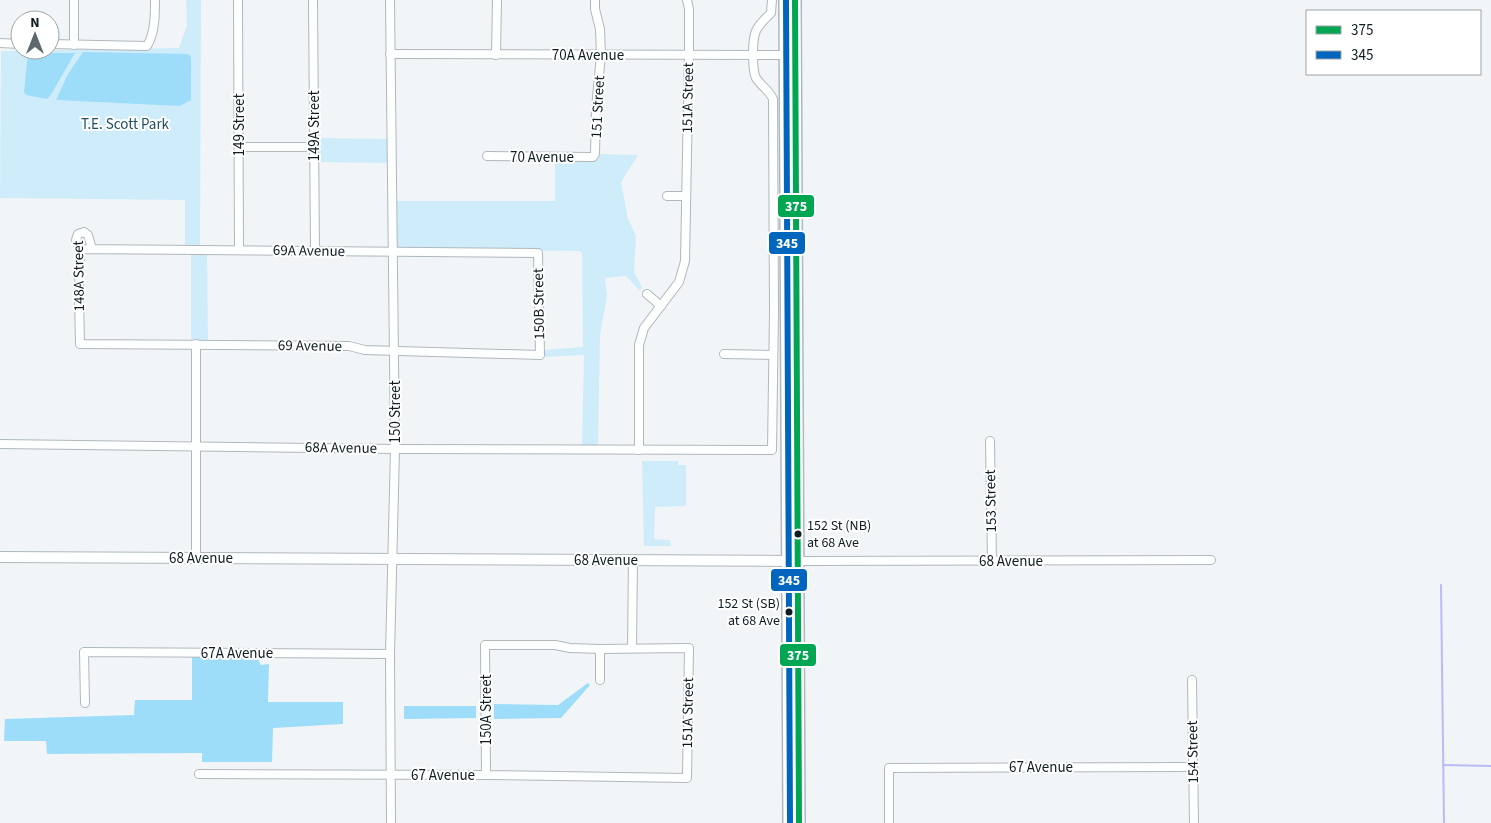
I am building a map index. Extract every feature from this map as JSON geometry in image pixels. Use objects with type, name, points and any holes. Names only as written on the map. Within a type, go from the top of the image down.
[{"type":"main road","points":[[785,0],[793,561],[799,823]]},
{"type":"main road","points":[[789,823],[793,561],[795,0]]},
{"type":"main road","points":[[785,55],[790,61],[792,92],[796,106]]},
{"type":"street","points":[[74,0],[74,45]]},
{"type":"street","points":[[60,44],[147,46],[153,24],[155,0]]},
{"type":"street","name":"149 Street","points":[[238,0],[239,250]]},
{"type":"street","name":"149A Street","points":[[313,0],[314,251]]},
{"type":"street","name":"150 Street","points":[[390,0],[395,351],[395,449],[390,654],[392,823]]},
{"type":"street","points":[[496,55],[497,0]]},
{"type":"street","name":"151 Street","points":[[595,0],[595,9],[600,29],[601,55],[596,108],[595,154]]},
{"type":"street","name":"151A Street","points":[[639,450],[639,345],[644,328],[679,282],[685,261],[689,56],[689,9],[687,0]]},
{"type":"street","points":[[724,354],[774,355],[773,99],[770,92],[760,84],[754,75],[753,56],[754,34],[759,25],[771,14],[772,0]]},
{"type":"street","name":"70A Avenue","points":[[390,54],[785,55]]},
{"type":"street","points":[[239,146],[314,147]]},
{"type":"street","name":"70 Avenue","points":[[487,156],[593,157],[595,154]]},
{"type":"street","points":[[667,196],[686,196]]},
{"type":"street","name":"148A Street","points":[[80,344],[80,249],[76,240],[78,234],[84,232],[90,237],[92,249]]},
{"type":"street","name":"69A Avenue","points":[[80,249],[538,253]]},
{"type":"street","name":"150B Street","points":[[538,253],[540,355]]},
{"type":"street","points":[[647,294],[661,306]]},
{"type":"street","name":"69 Avenue","points":[[80,344],[349,346],[365,350],[540,355]]},
{"type":"street","points":[[196,344],[196,558]]},
{"type":"street","name":"68A Avenue","points":[[0,444],[395,449],[772,450],[774,355]]},
{"type":"street","name":"153 Street","points":[[990,441],[992,560]]},
{"type":"street","name":"68 Avenue","points":[[0,557],[793,561],[1211,560]]},
{"type":"street","points":[[600,680],[600,649],[632,648],[633,560]]},
{"type":"street","name":"150A Street","points":[[486,775],[485,645],[555,645],[570,648],[600,649]]},
{"type":"street","name":"151A Street","points":[[632,648],[688,648],[686,778]]},
{"type":"street","name":"67A Avenue","points":[[86,704],[84,652],[390,654]]},
{"type":"street","name":"154 Street","points":[[1192,680],[1194,823]]},
{"type":"street","name":"67 Avenue","points":[[889,823],[889,768],[1193,767]]},
{"type":"street","name":"67 Avenue","points":[[199,774],[686,778]]},
{"type":"green space","name":"T.E. Scott Park","points":[[186,0],[201,0],[200,245],[185,245],[185,200],[0,198],[1,51],[10,51],[10,60],[60,60],[60,50],[179,48],[187,25]]},
{"type":"green space","points":[[316,138],[390,139],[389,163],[315,162]]},
{"type":"green space","points":[[599,154],[638,155],[621,182],[628,219],[636,236],[634,272],[642,287],[640,291],[626,276],[605,278],[607,296],[600,335],[598,445],[582,445],[584,355],[542,357],[543,350],[583,347],[582,253],[579,251],[394,250],[395,201],[555,201],[555,160],[598,160]]},
{"type":"green space","points":[[191,252],[207,252],[208,341],[191,339]]},
{"type":"green space","points":[[642,461],[678,461],[678,465],[686,465],[686,506],[655,507],[654,539],[670,540],[671,546],[644,546]]},
{"type":"shaded area","points":[[83,52],[188,54],[191,57],[191,100],[180,106],[56,100],[68,74]]},
{"type":"shaded area","points":[[60,53],[75,53],[47,99],[26,95],[24,92],[27,60],[60,60]]},
{"type":"shaded area","points":[[192,657],[258,659],[261,665],[269,664],[268,702],[343,702],[343,724],[273,728],[272,762],[202,762],[202,753],[47,754],[46,741],[4,741],[5,719],[134,715],[135,700],[192,700]]},
{"type":"shaded area","points":[[588,683],[590,685],[561,718],[494,719],[494,704],[558,705]]},
{"type":"shaded area","points":[[404,706],[476,706],[476,718],[404,719]]},
{"type":"waterway","points":[[1441,585],[1444,823]]},
{"type":"waterway","points":[[1443,765],[1491,766]]},
{"type":"transit line","name":"345","points":[[786,0],[790,823]]},
{"type":"transit line","name":"375","points":[[795,0],[799,823]]},
{"type":"place","name":"152 St (NB) at 68 Ave","points":[[798,534]]},
{"type":"place","name":"152 St (SB) at 68 Ave","points":[[789,612]]}]
